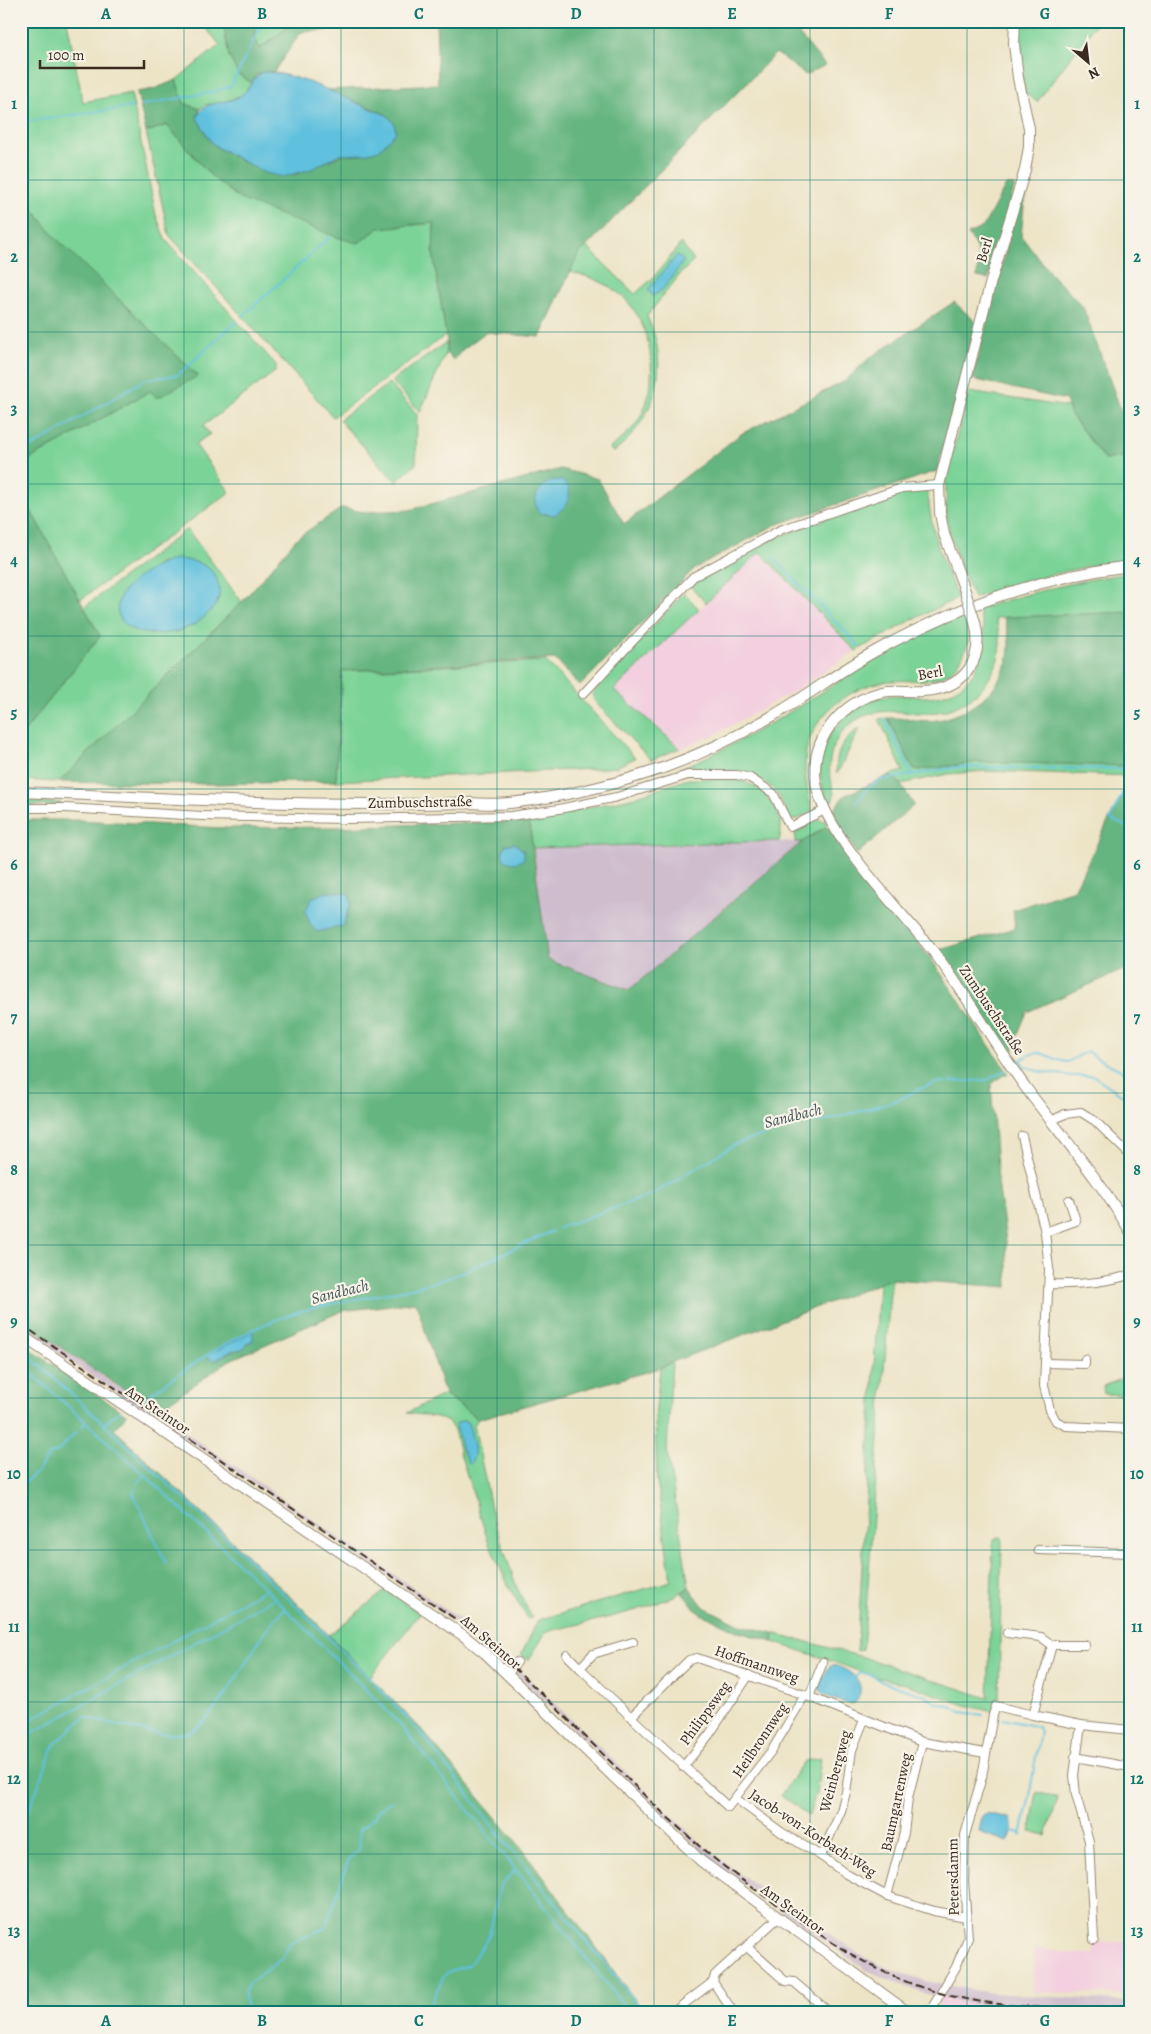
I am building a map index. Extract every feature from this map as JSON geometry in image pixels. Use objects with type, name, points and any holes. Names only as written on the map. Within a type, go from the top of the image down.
[{"type":"street","name":"Berl","points":[[825,810],[816,787],[815,762],[819,748],[831,725],[850,706],[866,697],[884,692],[936,690],[957,682],[969,670],[976,655],[979,639],[976,622],[944,534],[940,513],[940,485],[986,300],[1025,170],[1029,128],[1017,70],[1014,44],[1015,21]]},
{"type":"street","points":[[583,694],[693,577],[780,530],[902,488],[940,485]]},
{"type":"street","points":[[21,792],[196,801],[343,804],[508,803],[556,796],[614,784],[689,758],[768,719],[869,654],[924,625],[993,596],[1089,572],[1130,566]]},
{"type":"street","name":"Zumbuschstraße","points":[[21,808],[49,807],[202,816],[307,818],[511,816],[560,809],[616,797],[688,775],[737,775],[750,778],[772,793],[790,827],[825,810],[838,832],[879,888],[951,974],[1014,1070],[1130,1231]]},
{"type":"street","points":[[1051,1121],[1065,1114],[1081,1112],[1095,1120],[1130,1155]]},
{"type":"street","points":[[1022,1136],[1032,1166],[1044,1232],[1050,1284],[1044,1386],[1046,1398],[1056,1421],[1060,1424],[1066,1426],[1130,1429]]},
{"type":"street","points":[[1044,1232],[1076,1221],[1069,1200]]},
{"type":"street","points":[[1050,1284],[1087,1284],[1110,1281],[1130,1275]]},
{"type":"street","name":"Am Steintor","points":[[21,1336],[444,1622],[478,1648],[702,1861],[909,2013]]},
{"type":"street","points":[[1045,1363],[1085,1364],[1085,1359]]},
{"type":"street","points":[[1038,1550],[1130,1553]]},
{"type":"street","points":[[1007,1633],[1041,1637],[1052,1645],[1086,1644]]},
{"type":"street","points":[[580,1668],[593,1654],[633,1642]]},
{"type":"street","points":[[1052,1645],[1033,1714],[1081,1725],[1130,1730]]},
{"type":"street","name":"Jacob-von-Korbach-Weg","points":[[567,1655],[630,1718],[728,1807],[736,1798],[781,1832],[821,1856],[846,1874],[887,1896],[934,1911],[966,1917]]},
{"type":"street","name":"Hoffmannweg","points":[[630,1718],[689,1660],[697,1658],[807,1696],[922,1742],[985,1753]]},
{"type":"street","points":[[507,1675],[517,1662]]},
{"type":"street","name":"Hoffmannweg","points":[[807,1696],[823,1662]]},
{"type":"street","name":"Philippsweg","points":[[683,1766],[710,1735],[749,1675]]},
{"type":"street","name":"Heilbronnweg","points":[[736,1798],[772,1750],[807,1696]]},
{"type":"street","name":"Petersdamm","points":[[930,2013],[964,1952],[968,1938],[964,1881],[965,1834],[982,1777],[985,1753],[996,1706],[1033,1714]]},
{"type":"street","name":"Weinbergweg","points":[[821,1856],[841,1811],[852,1750],[864,1720]]},
{"type":"street","points":[[1081,1725],[1074,1775],[1076,1795],[1089,1841],[1094,1940]]},
{"type":"street","name":"Baumgartenweg","points":[[887,1896],[904,1833],[908,1798],[922,1742]]},
{"type":"street","points":[[1076,1757],[1130,1768]]},
{"type":"street","points":[[672,2013],[713,1982],[715,1975],[778,1918]]},
{"type":"street","points":[[747,1947],[784,1981],[794,1982],[828,2010]]},
{"type":"street","points":[[713,1982],[734,2013]]},
{"type":"shaded area","points":[[760,552],[856,651],[798,689],[714,735],[680,748],[614,690]]},
{"type":"shaded area","points":[[755,841],[802,842],[629,990],[548,960],[532,848]]},
{"type":"shaded area","points":[[21,1321],[468,1625],[522,1673],[703,1846],[741,1875],[868,1959],[890,1969],[929,1982],[992,1993],[1130,2002],[1130,2013],[1051,2013],[973,2004],[922,1993],[866,1970],[717,1865],[494,1652],[466,1629],[319,1527],[21,1329]]},
{"type":"shaded area","points":[[1130,1941],[1130,1995],[1033,1992],[1034,1949],[1094,1955],[1094,1943]]},
{"type":"shaded area","points":[[942,1997],[973,2004],[1041,2010],[1042,2013],[935,2013]]},
{"type":"green space","points":[[21,21],[67,21],[83,102],[131,93],[156,215],[165,239],[276,365],[276,371],[203,426],[210,434],[195,444],[230,492],[80,600],[21,493],[21,464],[150,391],[55,237],[21,194]]},
{"type":"green space","points":[[200,21],[223,21],[229,56],[238,74],[252,83],[243,95],[224,102],[205,105],[200,109],[184,104],[176,80],[220,45]]},
{"type":"green space","points":[[223,21],[257,21],[254,35],[260,49],[296,21],[329,21],[327,30],[301,32],[274,72],[264,72],[256,75],[252,83],[238,74],[229,56]]},
{"type":"green space","points":[[257,21],[296,21],[259,49],[254,35]]},
{"type":"green space","points":[[436,21],[809,21],[798,33],[825,65],[806,75],[776,53],[578,255],[540,337],[486,332],[462,350],[454,360],[446,353],[447,342],[433,253],[434,223],[379,228],[358,243],[339,238],[240,199],[211,176],[167,125],[146,132],[137,92],[154,89],[176,80],[184,103],[200,109],[197,118],[211,142],[220,149],[265,173],[294,175],[344,154],[387,115],[327,90],[438,84]]},
{"type":"green space","points":[[1019,21],[1098,21],[1037,102],[1026,94],[1021,72]]},
{"type":"green space","points":[[167,125],[211,176],[358,243],[379,228],[434,223],[433,253],[446,335],[333,417],[169,235],[146,132]]},
{"type":"green space","points":[[1028,167],[1021,236],[1050,273],[1083,307],[1119,405],[1130,440],[1130,455],[1105,460],[1071,415],[1066,400],[972,379]]},
{"type":"green space","points":[[1006,185],[1015,185],[988,279],[977,277],[978,254],[968,234],[983,227]]},
{"type":"green space","points":[[21,194],[55,237],[198,376],[157,398],[150,391],[21,464]]},
{"type":"green space","points":[[681,243],[694,261],[682,272],[647,316],[656,341],[658,374],[656,389],[644,417],[625,442],[613,453],[610,448],[633,427],[646,404],[650,388],[651,371],[647,337],[632,307],[621,295],[609,286],[596,280],[569,272],[577,255],[586,246],[635,294],[653,278]]},
{"type":"green space","points":[[954,302],[976,322],[937,471],[775,525],[694,569],[580,686],[555,659],[342,671],[336,781],[218,784],[59,782],[242,602],[297,538],[342,508],[364,512],[409,510],[561,469],[598,479],[624,524],[741,434],[845,381],[868,359]]},
{"type":"green space","points":[[447,342],[446,353],[420,412],[392,381]]},
{"type":"green space","points":[[389,383],[417,414],[416,464],[396,482],[339,420]]},
{"type":"green space","points":[[969,392],[1068,407],[1071,415],[1105,460],[1130,455],[1130,560],[1090,566],[1051,575],[974,598],[949,533],[946,512],[946,476]]},
{"type":"green space","points":[[914,490],[926,492],[928,495],[938,548],[958,598],[912,620],[856,651],[760,552],[706,603],[690,586],[725,563],[764,543],[825,519],[896,494]]},
{"type":"green space","points":[[21,493],[100,636],[21,736]]},
{"type":"green space","points":[[187,529],[242,602],[59,782],[21,780],[21,736],[100,636],[84,607]],"holes":[[[161,563],[215,578],[219,597],[194,625],[174,633],[135,581]]]},
{"type":"green space","points":[[1130,573],[1130,612],[995,618],[1000,641],[996,666],[982,688],[962,704],[937,712],[877,712],[855,721],[843,731],[833,748],[829,768],[834,797],[827,804],[821,778],[820,762],[822,751],[834,729],[853,711],[875,699],[891,695],[928,697],[941,695],[953,691],[963,684],[971,676],[981,655],[984,629],[978,609],[1091,579]]},
{"type":"green space","points":[[684,593],[699,609],[614,690],[680,748],[651,760],[595,702],[592,694]]},
{"type":"green space","points":[[1130,612],[1130,766],[979,762],[919,770],[913,768],[888,718],[925,721],[938,720],[966,710],[989,693],[1005,669],[1008,655],[1009,640],[1004,617]]},
{"type":"green space","points":[[963,614],[968,634],[967,645],[960,661],[948,674],[930,679],[890,681],[870,685],[845,697],[824,716],[810,739],[805,760],[812,812],[795,820],[789,819],[775,791],[764,782],[751,776],[737,773],[706,772],[662,776],[748,736],[899,645]]},
{"type":"green space","points":[[546,661],[635,758],[616,767],[593,769],[336,781],[342,671]]},
{"type":"green space","points":[[888,718],[913,768],[919,770],[979,762],[1130,766],[1130,776],[985,771],[948,774],[901,784],[890,775],[903,771],[879,719]]},
{"type":"green space","points":[[860,728],[837,774],[837,760],[841,748],[849,737]]},
{"type":"green space","points":[[890,775],[899,782],[914,805],[857,854],[831,812],[844,796]]},
{"type":"green space","points":[[1130,778],[1130,967],[1027,1012],[1017,1036],[1013,1054],[1023,1063],[1017,1067],[936,951],[1015,928],[1013,910],[1074,890]]},
{"type":"green space","points":[[688,779],[737,780],[748,783],[758,789],[767,797],[779,817],[781,828],[779,841],[532,848],[529,821],[631,798]]},
{"type":"green space","points":[[21,800],[61,803],[57,805],[21,806]]},
{"type":"green space","points":[[816,819],[825,821],[828,826],[802,842],[795,842],[796,827]]},
{"type":"green space","points":[[21,820],[79,820],[223,828],[334,827],[529,821],[548,960],[629,990],[802,842],[828,826],[844,853],[865,881],[929,956],[1008,1073],[991,1084],[998,1182],[1006,1241],[1008,1287],[891,1279],[660,1368],[478,1419],[445,1394],[416,1302],[342,1311],[230,1360],[156,1411],[21,1321]],"holes":[[[313,897],[348,912],[346,920]]]},
{"type":"green space","points":[[891,1279],[863,1650],[857,1651],[879,1283]]},
{"type":"green space","points":[[21,1343],[127,1415],[114,1429],[300,1606],[421,1729],[521,1847],[645,2013],[21,2013]]},
{"type":"green space","points":[[672,1362],[667,1450],[689,1587],[676,1595],[641,1609],[546,1632],[529,1660],[521,1655],[538,1620],[671,1581],[657,1481],[655,1418],[660,1368]]},
{"type":"green space","points":[[1123,1378],[1124,1395],[1104,1394],[1103,1386]]},
{"type":"green space","points":[[445,1394],[478,1419],[474,1425],[493,1518],[517,1588],[532,1618],[528,1619],[511,1591],[489,1544],[454,1430],[448,1422],[437,1417],[407,1413]]},
{"type":"green space","points":[[1002,1537],[999,1702],[993,1712],[965,1705],[909,1685],[872,1676],[773,1642],[774,1633],[863,1657],[988,1698],[993,1539]]},
{"type":"green space","points":[[689,1587],[704,1607],[740,1625],[774,1633],[773,1642],[739,1632],[699,1613],[682,1593]]},
{"type":"green space","points":[[386,1590],[420,1613],[370,1677],[329,1635]]},
{"type":"green space","points":[[821,1758],[817,1789],[809,1816],[781,1795],[804,1761]]},
{"type":"green space","points":[[1037,1792],[1058,1798],[1046,1836],[1030,1832]]},
{"type":"water","points":[[264,72],[294,77],[387,115],[394,123],[396,132],[379,150],[365,154],[338,155],[312,169],[283,177],[265,173],[220,149],[211,142],[197,118],[200,111],[205,107],[237,98],[243,94],[254,79]]},
{"type":"water","points":[[677,255],[684,261],[662,290],[653,296],[648,290]]},
{"type":"water","points":[[561,480],[568,486],[569,499],[555,515],[539,513],[536,508],[538,492],[545,484]]},
{"type":"water","points":[[176,559],[200,563],[212,572],[219,585],[219,595],[214,606],[198,622],[190,627],[168,633],[145,633],[125,625],[119,616],[117,606],[120,596],[127,587],[146,572]]},
{"type":"water","points":[[514,843],[524,851],[524,859],[514,863],[504,860],[502,853],[505,845]]},
{"type":"water","points":[[327,892],[349,894],[351,903],[343,926],[317,932],[310,924],[305,911],[313,897]]},
{"type":"water","points":[[253,1331],[253,1341],[243,1349],[231,1351],[214,1361],[206,1356]]},
{"type":"water","points":[[464,1420],[468,1423],[474,1445],[474,1456],[469,1465],[461,1448],[456,1425]]},
{"type":"water","points":[[833,1665],[849,1672],[860,1685],[858,1698],[855,1703],[836,1700],[825,1695],[820,1690],[823,1678],[830,1666]]},
{"type":"water","points":[[986,1813],[1010,1818],[1012,1830],[1008,1842],[979,1832],[982,1816]]},
{"type":"waterway","points":[[142,105],[213,92],[231,86],[258,32],[266,21]]},
{"type":"waterway","points":[[21,126],[29,121],[132,107]]},
{"type":"waterway","points":[[244,315],[330,237]]},
{"type":"waterway","points":[[21,453],[146,379],[178,375],[236,322]]},
{"type":"waterway","points":[[775,559],[859,646]]},
{"type":"waterway","points":[[885,719],[912,775]]},
{"type":"waterway","points":[[856,803],[870,786],[881,780],[958,767],[1130,769]]},
{"type":"waterway","points":[[1130,778],[1110,819],[1130,828]]},
{"type":"waterway","name":"Sandbach","points":[[1018,1062],[1034,1053],[1044,1054],[1068,1062],[1087,1051],[1130,1075]]},
{"type":"waterway","name":"Sandbach","points":[[1019,1063],[1037,1071],[1071,1076],[1094,1076],[1130,1100]]},
{"type":"waterway","name":"Sandbach","points":[[951,1082],[987,1080],[1005,1070]]},
{"type":"waterway","name":"Sandbach","points":[[655,1193],[736,1144],[805,1122],[825,1121],[898,1100],[919,1089],[945,1082]]},
{"type":"waterway","name":"Sandbach","points":[[558,1228],[651,1195]]},
{"type":"waterway","name":"Sandbach","points":[[144,1399],[224,1345],[268,1323],[313,1308],[442,1280],[553,1231]]},
{"type":"waterway","name":"Sandbach","points":[[21,1351],[43,1368],[104,1424],[120,1411]]},
{"type":"waterway","points":[[21,1364],[145,1475],[266,1589],[398,1722],[630,2013]]},
{"type":"waterway","points":[[81,1427],[86,1422]]},
{"type":"waterway","points":[[104,1424],[222,1534],[370,1678],[395,1705],[426,1739],[494,1828],[630,1994],[643,2013]]},
{"type":"waterway","points":[[21,1486],[39,1470],[49,1455],[57,1452],[76,1432]]},
{"type":"waterway","points":[[137,1484],[144,1476]]},
{"type":"waterway","points":[[135,1488],[133,1493],[166,1563]]},
{"type":"waterway","points":[[21,1725],[266,1589]]},
{"type":"waterway","points":[[21,1739],[275,1598]]},
{"type":"waterway","points":[[21,1831],[55,1744],[85,1717],[154,1732],[168,1734],[190,1732],[200,1726],[221,1701],[267,1629],[285,1609]]},
{"type":"waterway","points":[[855,1677],[861,1672],[873,1676],[880,1681],[926,1696],[936,1703],[953,1707],[961,1712],[983,1715]]},
{"type":"waterway","points":[[1003,1719],[1038,1727],[1040,1732],[1031,1791],[1021,1835]]},
{"type":"waterway","points":[[251,2013],[245,1999],[246,1987],[282,1958],[291,1942],[326,1928],[348,1861],[360,1847],[359,1830],[374,1818],[377,1811],[391,1801]]},
{"type":"waterway","points":[[1011,1831],[1021,1833]]},
{"type":"waterway","points":[[433,2013],[432,2000],[444,1976],[448,1972],[469,1965],[487,1940],[499,1889],[515,1870]]},
{"type":"railway","points":[[21,1324],[470,1629],[501,1655],[645,1796],[704,1850],[759,1892],[846,1951],[900,1979],[920,1987],[963,1999],[1035,2007],[1130,2011]]}]
